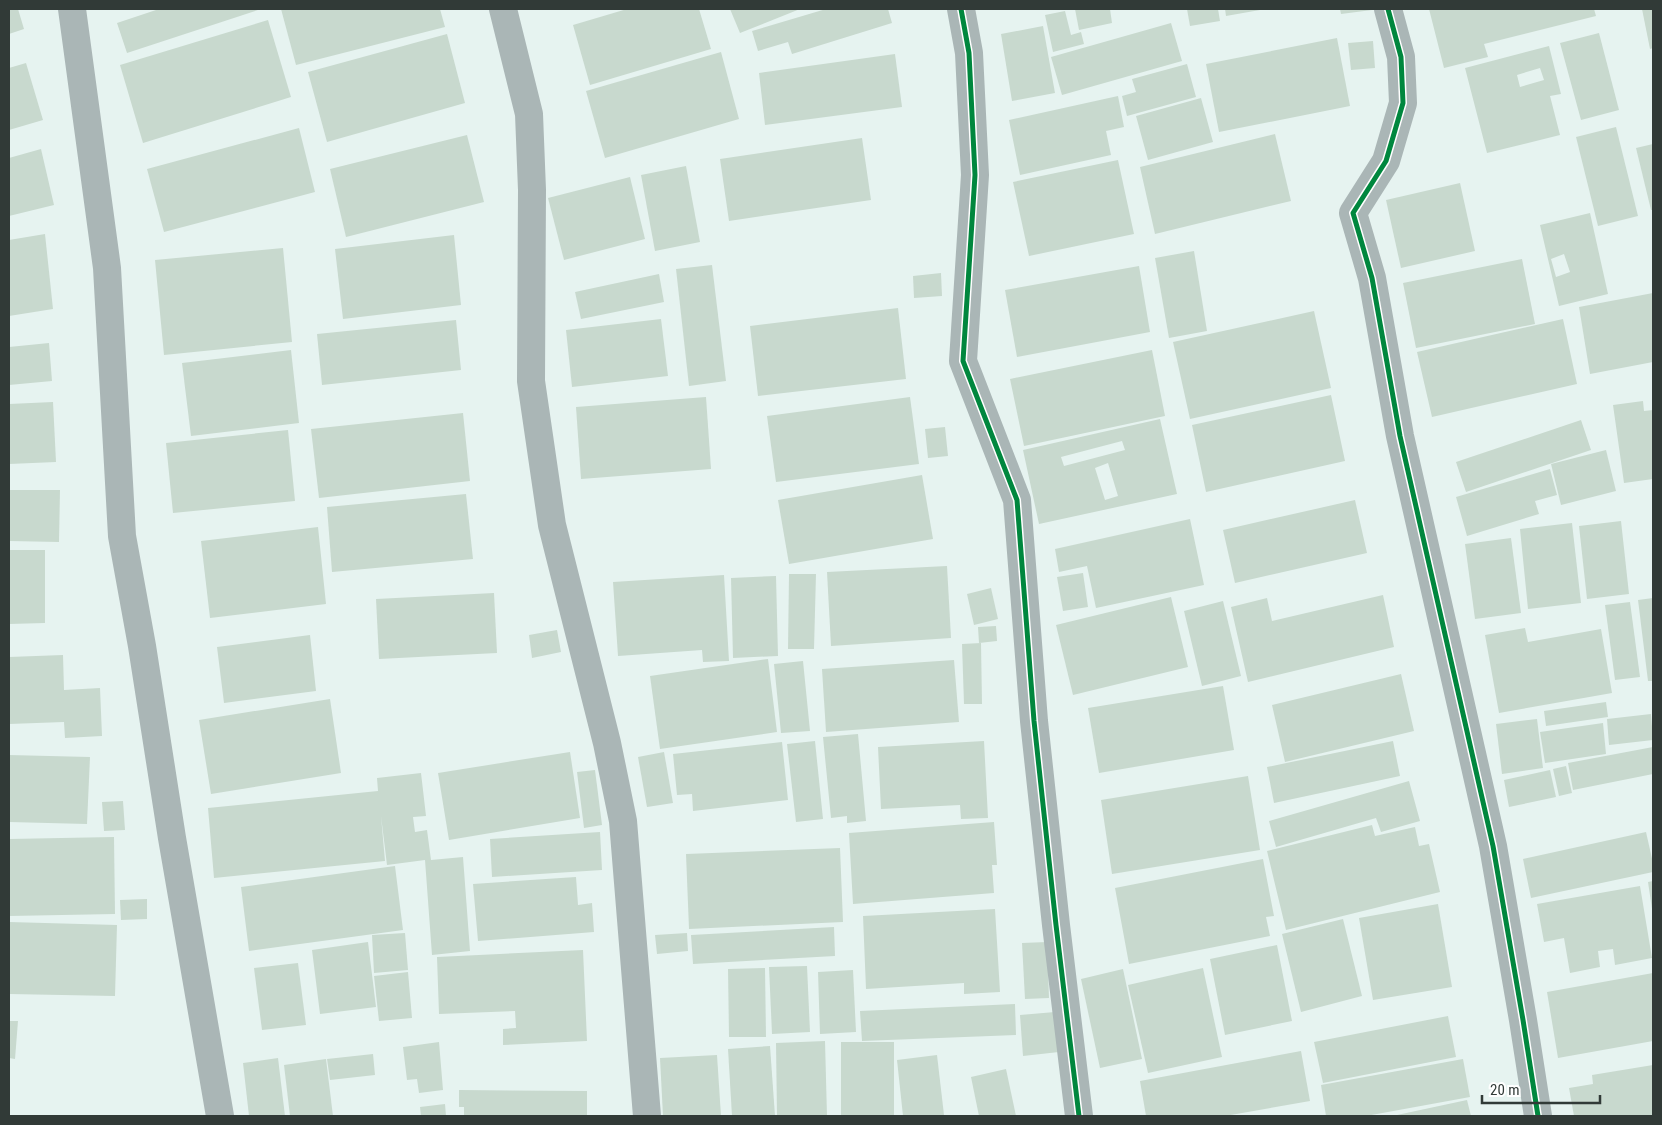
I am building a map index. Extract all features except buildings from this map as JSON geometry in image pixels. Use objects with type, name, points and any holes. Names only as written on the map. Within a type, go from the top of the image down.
[{"type":"street","points":[[72,9],[107,268],[122,536],[220,1116]]},
{"type":"street","points":[[503,9],[529,114],[532,190],[531,381],[552,525],[607,743],[624,820],[647,1116]]},
{"type":"street","points":[[961,9],[969,52],[975,175],[963,361],[1017,500],[1034,721],[1079,1116]]},
{"type":"street","points":[[1388,9],[1400,57],[1403,103],[1386,161],[1353,213],[1372,278],[1400,436],[1493,846],[1538,1116]]},
{"type":"cycle path","points":[[961,9],[969,53],[975,175],[963,361],[1017,500],[1034,721],[1079,1116]]},
{"type":"cycle path","points":[[1388,9],[1401,57],[1403,103],[1386,161],[1353,213],[1372,278],[1400,436],[1493,846],[1538,1116]]}]
